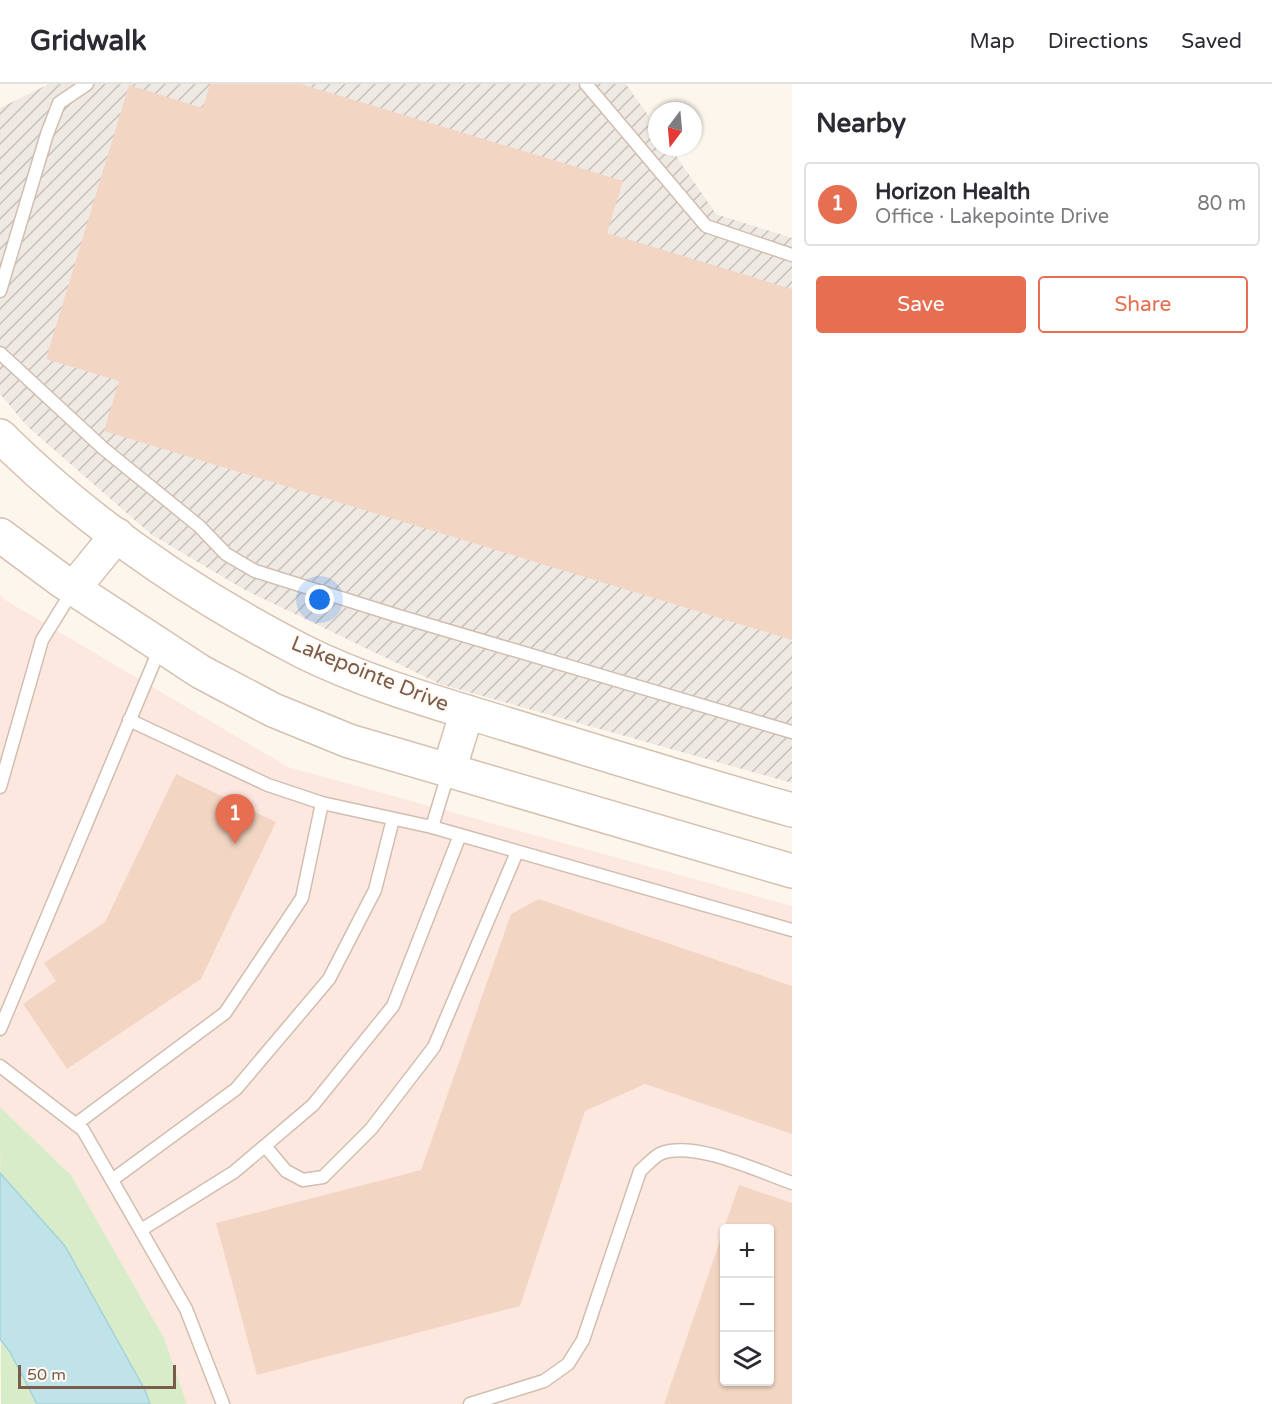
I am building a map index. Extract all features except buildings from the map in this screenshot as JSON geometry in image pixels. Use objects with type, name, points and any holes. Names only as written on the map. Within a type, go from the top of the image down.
[{"type":"main road","name":"Lakepointe Drive","points":[[0,436],[31,467],[117,535],[185,583],[303,651],[395,689],[792,810]]},
{"type":"main road","points":[[0,535],[73,589],[201,672],[273,710],[349,741],[792,871]]},
{"type":"main road","points":[[73,589],[117,535]]},
{"type":"main road","points":[[449,770],[467,712]]},
{"type":"lane","points":[[0,291],[47,134],[59,103],[87,84]]},
{"type":"lane","points":[[586,84],[706,226],[792,255]]},
{"type":"lane","points":[[0,353],[104,449],[200,526],[226,554],[255,571],[395,615],[792,732]]},
{"type":"lane","points":[[0,787],[42,640],[73,589]]},
{"type":"lane","points":[[0,1029],[161,646]]},
{"type":"lane","points":[[129,720],[268,785],[322,803],[432,827],[792,930]]},
{"type":"lane","points":[[432,827],[449,770]]},
{"type":"lane","points":[[76,1124],[225,1013],[302,898],[322,803]]},
{"type":"lane","points":[[112,1180],[236,1089],[329,979],[375,890],[393,819]]},
{"type":"lane","points":[[141,1230],[234,1172],[313,1105],[393,1006],[460,835]]},
{"type":"lane","points":[[265,1146],[286,1171],[303,1180],[323,1177],[371,1129],[434,1047],[517,852]]},
{"type":"lane","points":[[0,1066],[83,1130],[186,1309],[223,1404]]},
{"type":"lane","points":[[470,1404],[544,1381],[568,1364],[583,1340],[640,1171],[660,1153],[678,1150],[698,1151],[792,1183]]},
{"type":"shaded area","points":[[49,84],[626,84],[648,115],[648,156],[676,156],[716,214],[792,238],[792,783],[440,684],[245,590],[152,535],[28,427],[0,394],[0,108]]},
{"type":"shaded area","points":[[0,594],[5,600],[288,767],[792,906],[792,1404],[187,1404],[164,1338],[71,1175],[0,1107]]},
{"type":"green space","points":[[0,1107],[71,1175],[164,1338],[187,1404],[1,1404]]},
{"type":"water","points":[[0,1173],[65,1246],[145,1390],[150,1404],[37,1404],[10,1352],[0,1339]]},
{"type":"place","name":"Horizon Health","points":[[235,844]]}]
